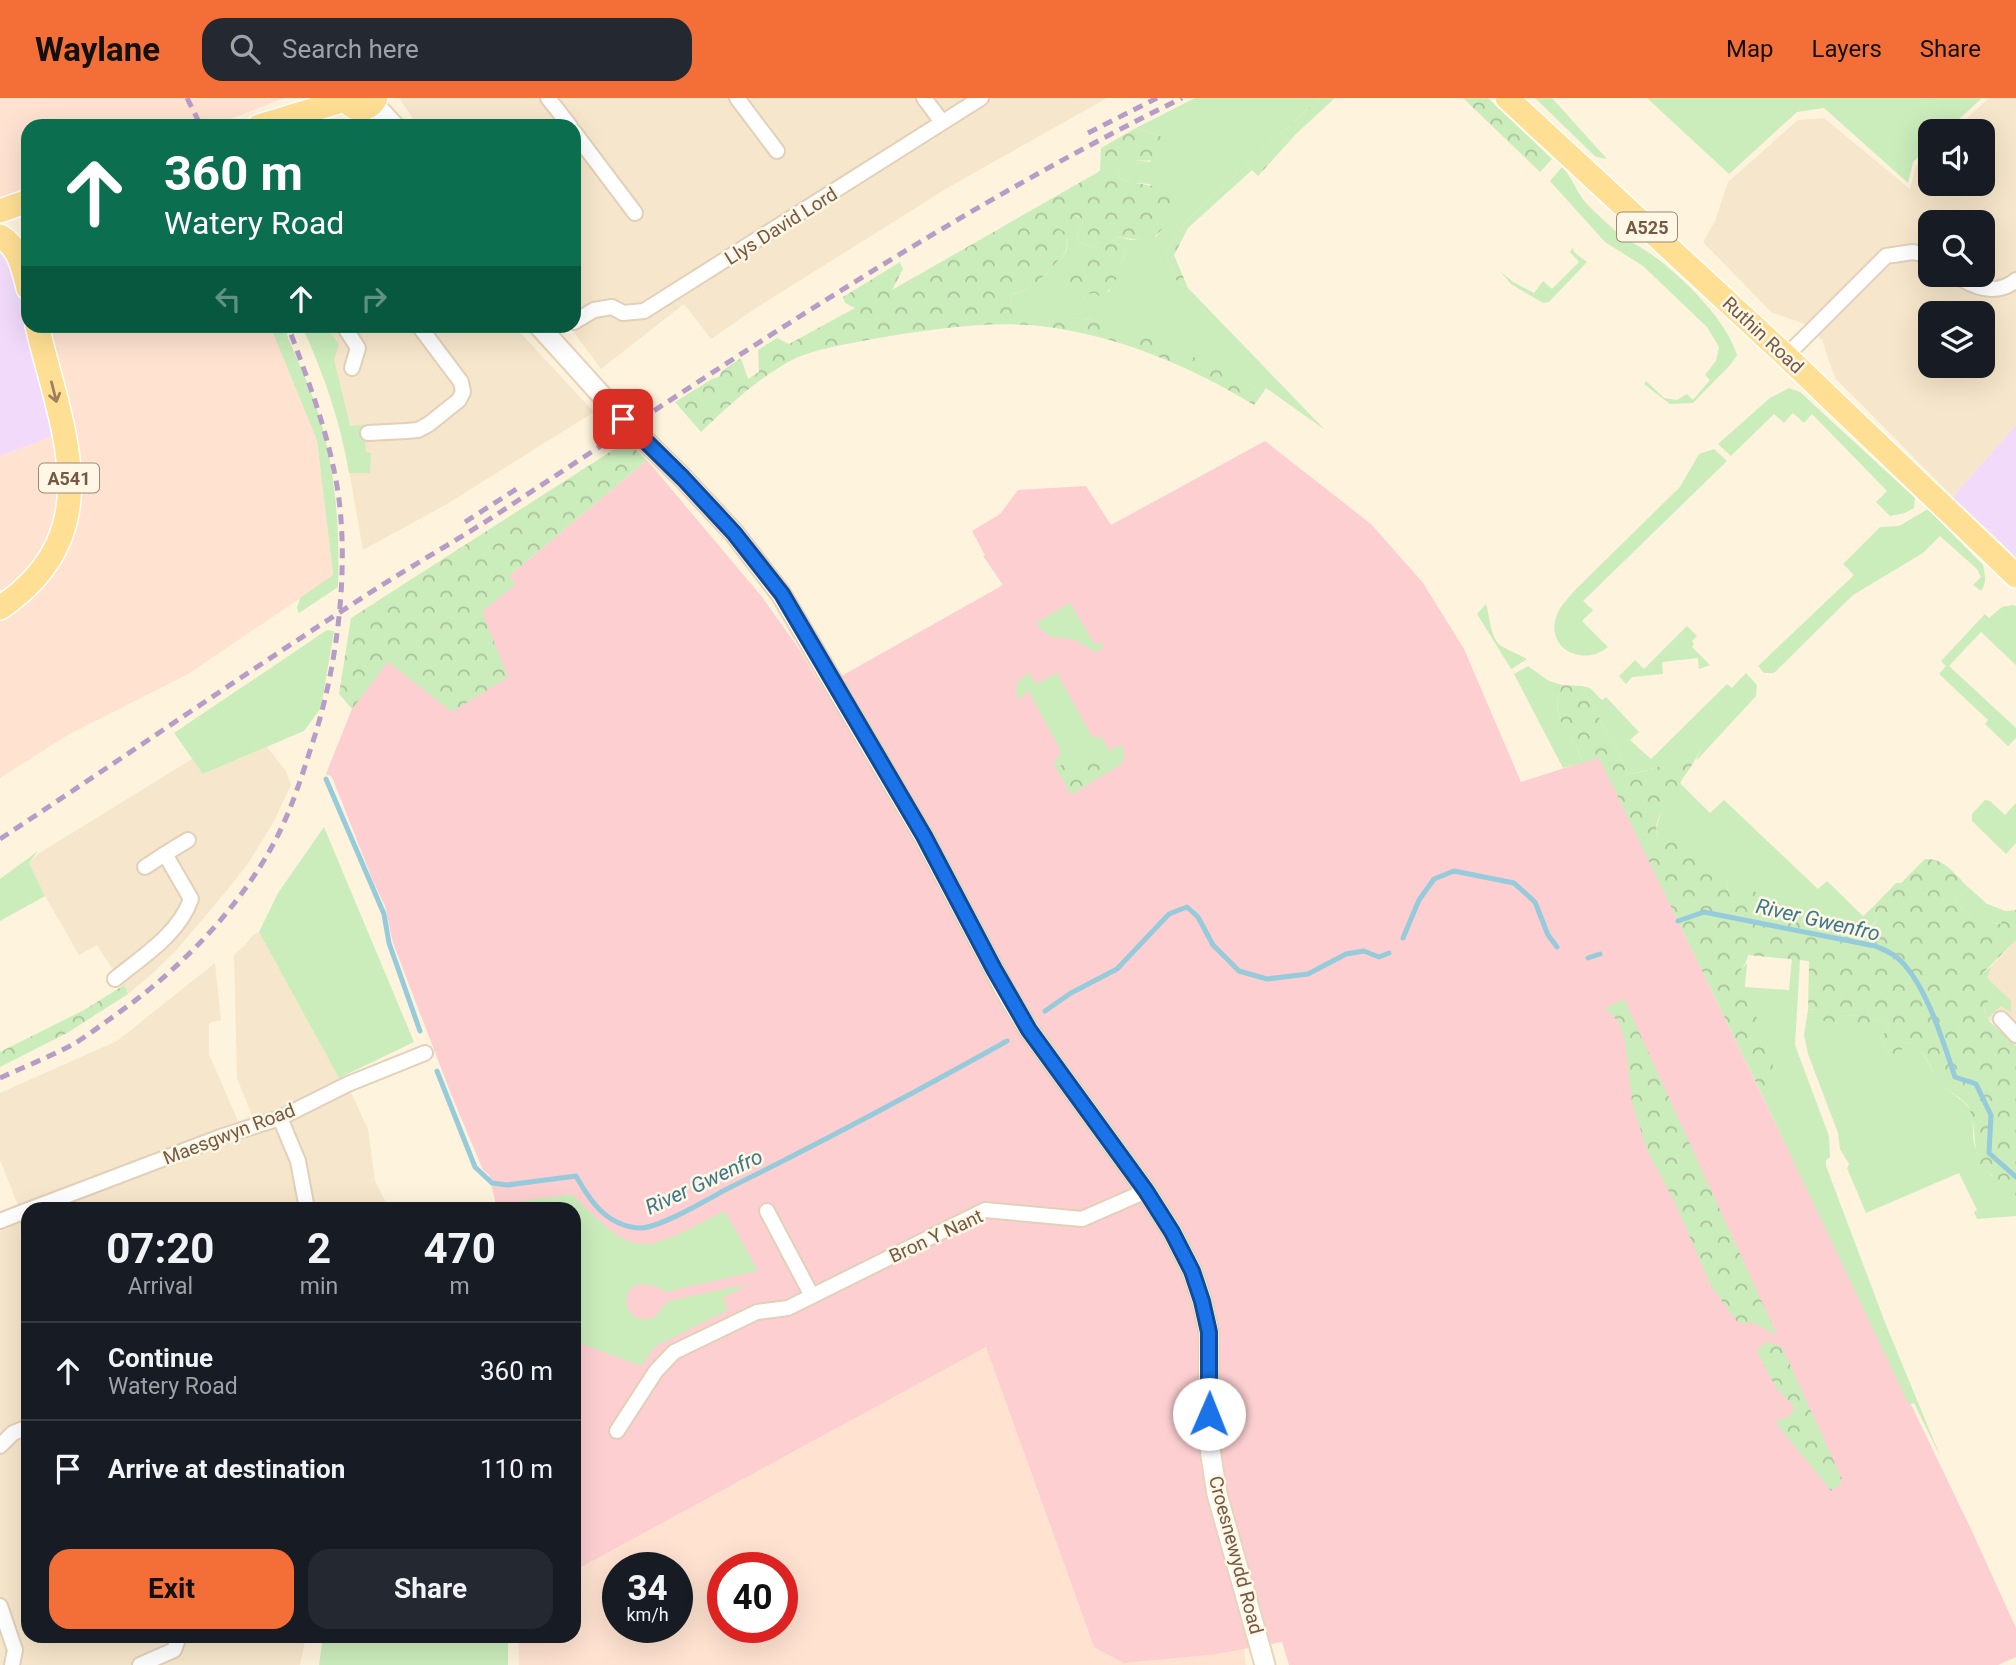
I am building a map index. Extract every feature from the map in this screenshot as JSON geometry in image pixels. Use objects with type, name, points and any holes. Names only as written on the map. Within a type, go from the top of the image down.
[{"type":"main road","name":"Ruthin Road","points":[[1507,98],[1786,356],[2016,576]]},
{"type":"main road","points":[[280,119],[345,99],[358,109],[364,109],[375,101]]},
{"type":"main road","points":[[0,211],[21,204]]},
{"type":"main road","points":[[0,236],[21,248]]},
{"type":"main road","name":"A541","points":[[0,608],[34,580],[56,551],[66,522],[69,502],[68,457],[63,429],[39,333]]},
{"type":"street","points":[[548,98],[564,119]]},
{"type":"street","points":[[737,98],[777,151]]},
{"type":"street","points":[[924,98],[942,122]]},
{"type":"street","name":"Llys David Lord","points":[[581,318],[594,310],[612,307],[623,313],[643,311],[981,98]]},
{"type":"street","points":[[375,101],[389,119]]},
{"type":"street","points":[[581,141],[635,213]]},
{"type":"street","points":[[1786,356],[1886,256],[1918,253]]},
{"type":"street","points":[[1981,287],[1990,290],[2009,286],[2016,280]]},
{"type":"street","points":[[348,333],[358,348],[352,368]]},
{"type":"street","points":[[368,433],[418,429],[445,413],[459,400],[463,392],[461,382],[424,333]]},
{"type":"street","name":"Croesnewydd Road","points":[[545,333],[623,419],[734,533],[782,594],[924,836],[1029,1030],[1146,1191],[1172,1232],[1192,1271],[1209,1332],[1208,1430],[1217,1494],[1265,1665]]},
{"type":"street","points":[[145,867],[188,840]]},
{"type":"street","points":[[115,979],[166,937],[186,915],[191,899],[165,855]]},
{"type":"street","points":[[2001,1019],[2016,1035]]},
{"type":"street","name":"Maesgwyn Road","points":[[50,1202],[223,1136],[280,1118],[348,1084],[425,1053]]},
{"type":"street","points":[[280,1118],[298,1161],[306,1202]]},
{"type":"street","name":"Bron Y Nant","points":[[617,1431],[656,1371],[674,1352],[757,1312],[788,1308],[985,1210],[1082,1219],[1146,1191]]},
{"type":"street","points":[[767,1211],[812,1296]]},
{"type":"street","name":"Maesgwyn Road","points":[[0,1221],[21,1213]]},
{"type":"street","points":[[0,1446],[13,1433],[21,1430]]},
{"type":"street","points":[[0,1606],[15,1650],[12,1665]]},
{"type":"street","points":[[140,1665],[174,1650],[176,1643]]},
{"type":"shaded area","points":[[0,98],[284,98],[230,119],[21,119],[21,195],[0,205]]},
{"type":"shaded area","points":[[399,98],[1107,98],[949,187],[711,339],[684,304],[601,369],[574,333],[581,333],[581,119],[413,119]]},
{"type":"shaded area","points":[[1989,98],[2016,98],[2016,425],[1953,497],[1835,378],[1822,340],[1807,325],[1771,312],[1703,242],[1715,221],[1728,182],[1798,120],[1824,118],[1910,189],[1918,164],[1918,196],[1995,196],[1995,119],[1966,119]]},
{"type":"shaded area","points":[[0,249],[9,255],[21,296],[21,333],[31,333],[56,435],[0,456]]},
{"type":"shaded area","points":[[51,333],[273,333],[317,440],[333,576],[188,674],[66,736],[0,778],[0,616],[14,605],[0,589],[0,456],[75,428]]},
{"type":"shaded area","points":[[325,333],[521,333],[594,412],[447,504],[363,550]]},
{"type":"shaded area","points":[[2016,425],[2016,557],[1953,497]]},
{"type":"shaded area","points":[[1265,441],[1371,524],[1423,583],[1464,649],[1521,782],[1599,757],[1970,1527],[2016,1628],[2016,1657],[1998,1665],[1289,1665],[1282,1642],[1217,1654],[1124,1663],[1094,1647],[986,1347],[609,1552],[602,1552],[602,1556],[581,1567],[581,1330],[602,1326],[581,1310],[581,1202],[495,1202],[489,1175],[483,1170],[451,1094],[393,943],[385,906],[332,777],[326,774],[352,709],[361,661],[515,583],[509,576],[647,460],[762,597],[822,687],[1003,585],[983,556],[985,555],[972,531],[1000,514],[1018,490],[1086,486],[1111,525]]},
{"type":"shaded area","points":[[267,747],[286,771],[291,785],[273,823],[247,865],[219,900],[178,948],[128,994],[97,945],[79,955],[29,863],[38,854],[192,759],[204,774]]},
{"type":"shaded area","points":[[259,932],[339,1078],[343,1076],[368,1129],[375,1181],[386,1202],[21,1202],[21,1213],[0,1160],[0,1093],[117,1041],[215,963],[221,1020],[209,1023],[209,1054],[238,1121],[252,1116],[237,1078],[234,955]]},
{"type":"shaded area","points":[[2016,940],[2016,1046],[1988,1018],[2001,1005],[1987,978],[1992,966]]},
{"type":"shaded area","points":[[21,1222],[21,1643],[305,1643],[300,1665],[0,1665],[0,1231]]},
{"type":"shaded area","points":[[986,1347],[1094,1647],[1217,1654],[1244,1648],[1246,1665],[519,1665],[518,1643],[581,1643],[581,1567],[602,1556],[602,1643],[693,1643],[693,1552],[609,1552]]},
{"type":"green space","points":[[1195,98],[1320,98],[1186,221],[1166,253],[1176,280],[1188,288],[1325,430],[1266,388],[1262,394],[1247,383],[1092,320],[1014,313],[1010,295],[1034,285],[1066,252],[1065,233],[1051,225],[1055,221],[1075,215],[1083,220],[1077,236],[1078,242],[1103,249],[1098,258],[1081,256],[1087,294],[1109,292],[1124,259],[1125,249],[1114,240],[1116,237],[1132,240],[1156,237],[1163,228],[1150,184],[1120,179],[1118,171],[1127,159],[1150,162],[1160,136],[1136,128]]},
{"type":"green space","points":[[1320,98],[1335,98],[1297,133],[1258,176],[1252,170],[1188,228],[1174,255],[1188,288],[1176,280],[1166,253],[1186,221]]},
{"type":"green space","points":[[1463,98],[1488,98],[1552,159],[1540,172]]},
{"type":"green space","points":[[1535,98],[1552,98],[1607,159],[1596,157]]},
{"type":"green space","points":[[1647,98],[1982,98],[1959,119],[1918,119],[1918,157],[1913,162],[1908,183],[1824,108],[1797,112],[1729,174]]},
{"type":"green space","points":[[1136,128],[1160,136],[1168,147],[1155,159],[1127,160],[1118,171],[1120,179],[1166,192],[1178,207],[1173,224],[1163,228],[1151,241],[1116,237],[1114,240],[1125,249],[1121,269],[1114,283],[1101,297],[1095,293],[1088,294],[1088,300],[1077,304],[1067,293],[1061,277],[1071,259],[1081,256],[1098,257],[1103,249],[1078,242],[1077,236],[1083,220],[1076,215],[1068,226],[1055,222],[1052,225],[1065,232],[1065,252],[1034,285],[1010,295],[1014,312],[1092,320],[1173,347],[1247,383],[1262,394],[1254,405],[1181,366],[1129,346],[1048,327],[1009,324],[909,333],[813,352],[779,367],[755,384],[701,432],[675,402],[719,377],[722,371],[741,358],[748,379],[759,372],[758,350],[777,338],[789,344],[855,308],[845,303],[843,297],[900,262],[903,269],[892,290],[1100,171],[1101,148]]},
{"type":"green space","points":[[1562,167],[1583,199],[1615,231],[1659,260],[1693,290],[1715,315],[1732,342],[1737,355],[1693,403],[1670,404],[1644,384],[1646,381],[1664,398],[1677,400],[1687,394],[1693,400],[1710,380],[1705,375],[1716,361],[1719,347],[1707,327],[1643,266],[1605,242],[1550,181]]},
{"type":"green space","points":[[1573,248],[1574,252],[1587,262],[1549,302],[1543,303],[1511,284],[1500,271],[1513,282],[1534,293],[1543,281],[1552,289],[1579,262],[1570,252]]},
{"type":"green space","points":[[273,333],[286,333],[314,400],[327,445],[336,505],[338,587],[299,613],[297,608],[300,598],[333,575],[317,440]]},
{"type":"green space","points":[[305,333],[330,333],[339,344],[334,360],[350,426],[364,425],[366,452],[371,453],[370,473],[349,473],[341,435]]},
{"type":"green space","points":[[1789,388],[1800,392],[1915,498],[1914,508],[1890,516],[1876,502],[1887,491],[1812,414],[1804,423],[1793,413],[1784,423],[1774,414],[1731,456],[1718,444],[1770,398]]},
{"type":"green space","points":[[627,441],[647,460],[509,576],[516,584],[482,612],[508,677],[452,712],[388,662],[352,709],[339,694],[351,618]]},
{"type":"green space","points":[[1714,449],[1727,461],[1583,601],[1593,610],[1582,621],[1608,647],[1588,656],[1568,651],[1556,637],[1554,627],[1562,606],[1680,487],[1699,454]]},
{"type":"green space","points":[[1928,509],[1983,565],[1985,582],[1981,591],[1973,585],[1981,577],[1977,569],[1940,536],[1923,553],[1853,595],[1774,673],[1764,673],[1758,666],[1854,575],[1843,564],[1880,527],[1899,526]]},
{"type":"green space","points":[[1070,603],[1095,645],[1101,642],[1103,645],[1100,650],[1095,652],[1076,641],[1051,636],[1036,623]]},
{"type":"green space","points":[[1486,604],[1497,642],[1527,659],[1511,669],[1477,614]]},
{"type":"green space","points":[[2016,606],[2016,665],[1981,632],[1949,666],[2016,728],[2016,738],[2008,746],[1985,724],[1988,720],[1939,674],[1946,666],[1941,661],[1985,614],[1989,618],[2002,607]]},
{"type":"green space","points":[[1687,626],[1697,636],[1692,641],[1692,647],[1710,665],[1699,669],[1698,658],[1662,662],[1663,674],[1632,677],[1626,684],[1619,676],[1635,660],[1644,669]]},
{"type":"green space","points":[[327,630],[334,631],[321,708],[304,731],[203,774],[174,733]]},
{"type":"green space","points":[[1528,666],[1549,681],[1562,685],[1557,710],[1559,719],[1574,741],[1582,763],[1563,768],[1514,674]]},
{"type":"green space","points":[[1028,672],[1036,684],[1057,673],[1092,737],[1101,737],[1110,751],[1121,744],[1124,751],[1123,763],[1105,774],[1104,760],[1090,759],[1072,774],[1066,763],[1056,768],[1054,764],[1061,752],[1028,690],[1019,700],[1016,694],[1017,683]]},
{"type":"green space","points":[[1746,673],[1757,685],[1756,696],[1696,761],[1701,748],[1691,744],[1663,765],[1629,774],[1582,686],[1590,688],[1602,700],[1606,697],[1639,732],[1630,740],[1651,759],[1727,684],[1732,688]]},
{"type":"green space","points":[[1562,685],[1582,686],[1629,774],[1647,771],[1663,764],[1691,743],[1701,748],[1659,817],[1658,839],[1687,842],[1703,860],[1705,871],[1719,871],[1729,894],[1739,896],[1750,890],[1759,893],[1787,918],[1805,917],[1858,939],[1877,921],[1874,906],[1925,859],[1932,859],[1944,864],[1968,887],[1954,901],[1974,918],[1984,917],[1993,923],[2001,924],[2006,911],[2016,910],[2016,940],[1982,974],[1988,1003],[1984,1009],[1990,1022],[2016,1046],[2016,1197],[1996,1189],[1992,1175],[1977,1165],[1974,1128],[1968,1106],[1942,1085],[1918,1049],[1903,1042],[1901,1054],[1890,1056],[1880,1039],[1889,1027],[1883,1020],[1874,1019],[1868,1029],[1855,1026],[1855,1015],[1843,1016],[1838,1022],[1824,1021],[1816,1009],[1808,1010],[1809,961],[1748,955],[1737,977],[1736,981],[1764,1033],[1773,1063],[1772,1090],[1762,1095],[1599,758],[1582,763],[1574,741],[1559,719],[1557,710]]},
{"type":"green space","points":[[1090,759],[1104,760],[1105,774],[1071,795],[1056,768],[1066,763],[1072,774]]},
{"type":"green space","points":[[1680,783],[1710,813],[1724,800],[1818,889],[1827,881],[1863,916],[1874,906],[1877,920],[1858,939],[1805,917],[1787,918],[1774,904],[1729,894],[1726,882],[1658,839],[1660,816]]},
{"type":"green space","points":[[1985,800],[1990,801],[2005,815],[2016,803],[2016,843],[2006,854],[1972,821],[1972,814]]},
{"type":"green space","points":[[324,827],[414,1042],[339,1078],[259,932],[278,893]]},
{"type":"green space","points":[[38,851],[29,863],[45,896],[0,921],[0,879]]},
{"type":"green space","points":[[1968,887],[1987,904],[2006,911],[2002,924],[1993,923],[1984,917],[1975,919],[1954,901]]},
{"type":"green space","points":[[1792,958],[1800,960],[1795,1045],[1829,1136],[1830,1157],[1826,1160],[1826,1166],[1886,1325],[1941,1458],[1914,1403],[1909,1405],[1762,1095],[1772,1090],[1735,981],[1737,974],[1747,963],[1745,987],[1789,990]]},
{"type":"green space","points":[[1992,966],[1987,978],[2011,1001],[2011,1012],[2001,1006],[1988,1018],[1984,1008],[1982,974]]},
{"type":"green space","points":[[124,985],[128,994],[67,1033],[0,1067],[0,1052],[84,1010]]},
{"type":"green space","points":[[1624,999],[1777,1335],[1753,1323],[1738,1323],[1711,1286],[1676,1205],[1647,1150],[1632,1102],[1625,1042],[1619,1022],[1605,1008]]},
{"type":"green space","points":[[1816,1009],[1843,1016],[1855,1015],[1855,1025],[1874,1019],[1883,1020],[1889,1027],[1880,1039],[1890,1056],[1903,1042],[1918,1048],[1942,1084],[1970,1110],[1975,1147],[1992,1176],[2016,1197],[2016,1216],[1977,1219],[1974,1212],[1977,1210],[1959,1173],[1866,1213],[1847,1168],[1849,1164],[1840,1149],[1838,1133],[1808,1054],[1804,1035],[1808,1010]]},
{"type":"green space","points":[[572,1194],[580,1202],[518,1202]]},
{"type":"green space","points":[[581,1203],[613,1232],[628,1241],[643,1244],[676,1235],[725,1211],[758,1271],[665,1292],[646,1285],[633,1287],[627,1297],[628,1309],[634,1316],[644,1319],[655,1316],[672,1300],[749,1284],[723,1298],[728,1310],[656,1346],[641,1366],[581,1344]]},
{"type":"green space","points":[[1767,1342],[1782,1347],[1842,1479],[1831,1491],[1775,1422],[1790,1416],[1795,1408],[1776,1388],[1756,1350]]},
{"type":"green space","points":[[322,1643],[508,1643],[508,1665],[319,1665]]},
{"type":"waterway","name":"River Gwenfro","points":[[326,779],[384,914],[389,943],[420,1031]]},
{"type":"waterway","name":"River Gwenfro","points":[[1403,938],[1419,900],[1434,879],[1454,871],[1514,883],[1535,902],[1548,935],[1557,947]]},
{"type":"waterway","name":"River Gwenfro","points":[[1045,1011],[1071,993],[1117,969],[1169,914],[1187,907],[1198,917],[1213,945],[1239,971],[1267,979],[1308,974],[1346,954],[1364,951],[1379,957],[1389,953]]},
{"type":"waterway","name":"River Gwenfro","points":[[1678,921],[1704,912],[1875,946],[1895,956],[1915,979],[1924,995],[1955,1077],[1976,1084],[1991,1115],[1989,1153],[2016,1177]]},
{"type":"waterway","name":"River Gwenfro","points":[[1588,958],[1600,954]]},
{"type":"waterway","name":"River Gwenfro","points":[[437,1071],[475,1167],[492,1183],[507,1185],[576,1176],[593,1203],[608,1217],[638,1228],[657,1224],[681,1213],[1007,1041]]},
{"type":"railway","points":[[187,98],[198,119]]},
{"type":"railway","points":[[1088,133],[1157,98]]},
{"type":"railway","points":[[0,839],[322,624],[499,513],[834,295],[1005,192],[1182,98]]},
{"type":"railway","points":[[0,1078],[72,1045],[132,1003],[179,963],[202,941],[242,893],[275,841],[293,801],[316,732],[330,675],[336,644],[342,551],[338,492],[329,449],[291,333]]},
{"type":"railway","points":[[465,522],[518,488]]},
{"type":"route","points":[[623,419],[734,533],[782,594],[924,836],[1029,1030],[1146,1191],[1172,1232],[1192,1271],[1209,1332],[1209,1414]]}]
